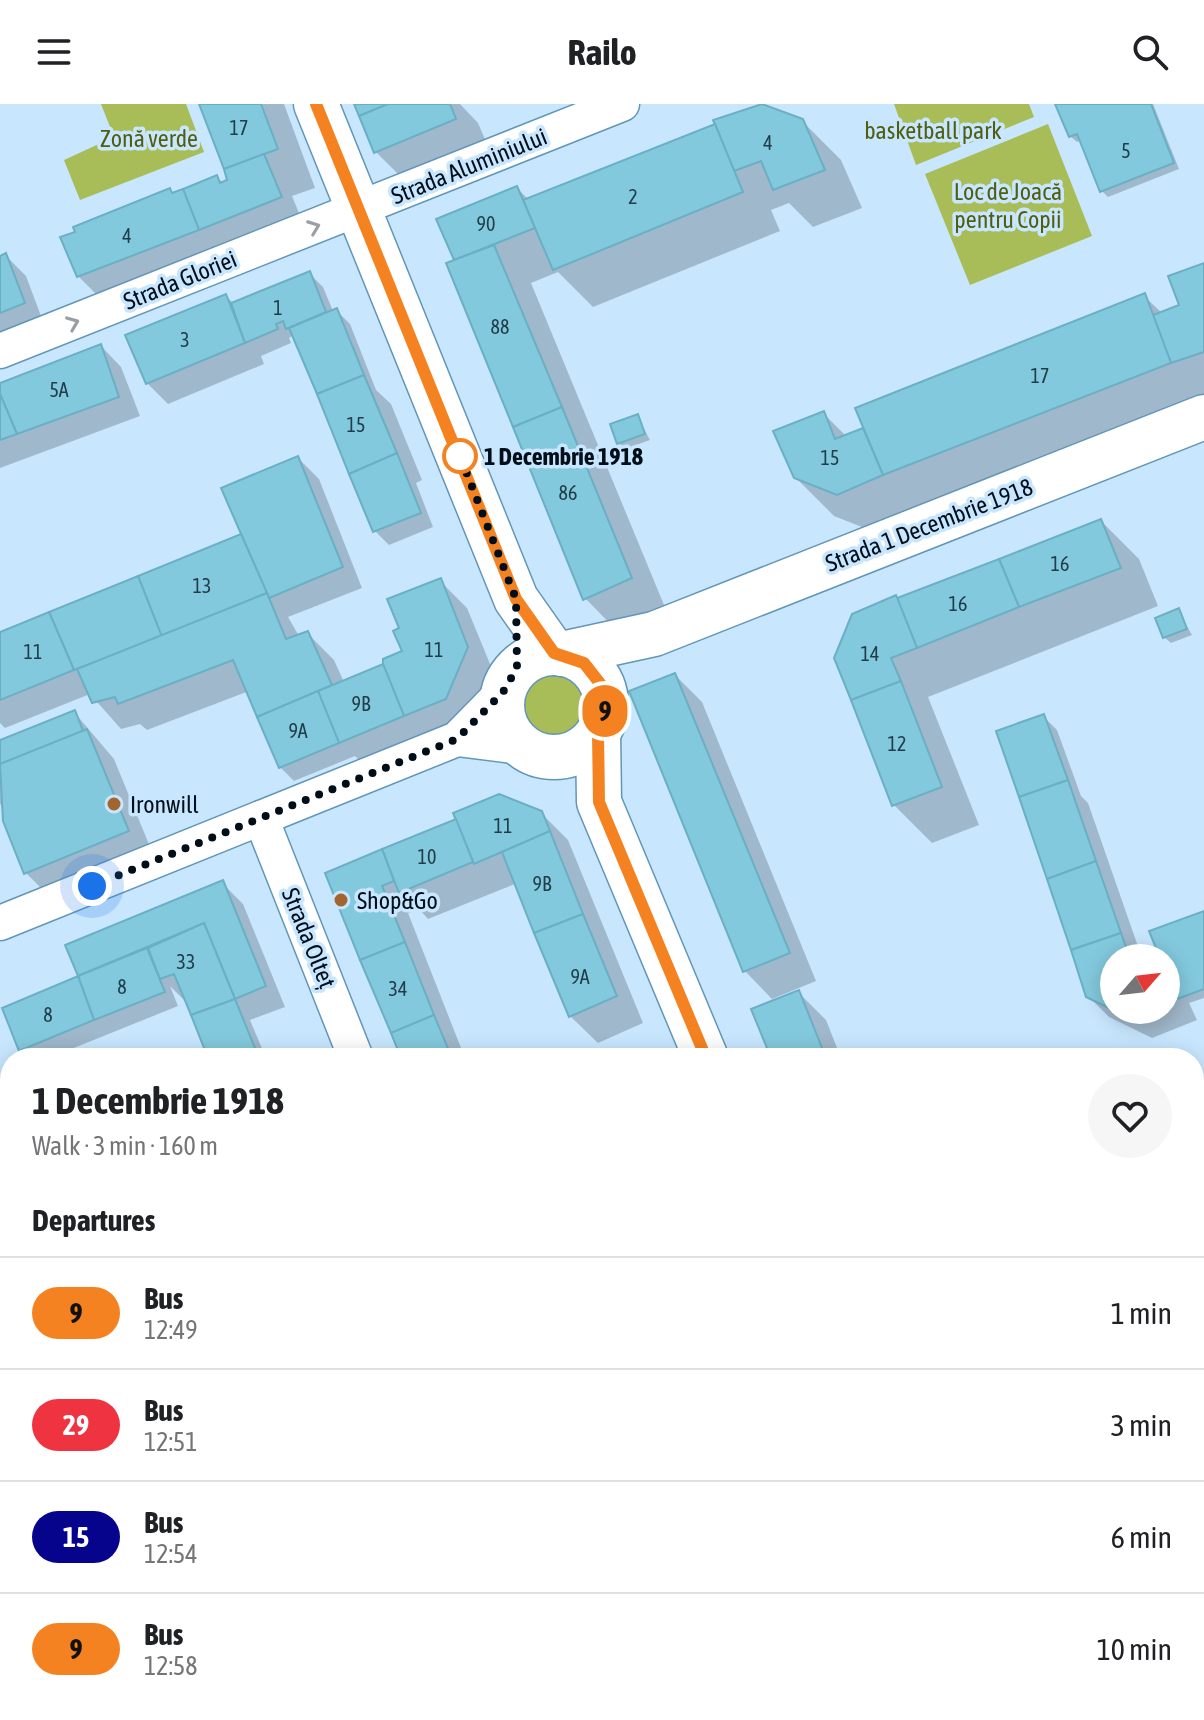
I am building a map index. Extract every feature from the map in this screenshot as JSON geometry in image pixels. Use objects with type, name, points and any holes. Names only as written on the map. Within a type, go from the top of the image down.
[{"type":"main road","points":[[316,104],[516,599],[534,667],[504,722],[530,751],[599,802]]},
{"type":"main road","name":"Strada 1 Decembrie 1918","points":[[534,667],[654,634],[1204,417]]},
{"type":"main road","name":"Strada 1 Decembrie 1918","points":[[602,717],[625,664],[654,634]]},
{"type":"main road","points":[[534,667],[584,663],[595,673],[602,717],[599,802],[702,1048]]},
{"type":"main road","points":[[530,751],[555,758],[572,754],[587,746],[602,717]]},
{"type":"street","name":"Strada Aluminiului","points":[[360,210],[622,104]]},
{"type":"street","name":"Strada Gloriei","points":[[0,351],[360,210]]},
{"type":"street","points":[[2,916],[261,818],[457,739],[534,667]]},
{"type":"street","points":[[457,739],[530,751]]},
{"type":"street","name":"Strada Olteț","points":[[261,818],[352,1048]]},
{"type":"green space","name":"Zonă verde","points":[[101,104],[186,104],[204,152],[80,200],[64,160],[114,137]]},
{"type":"green space","name":"basketball park","points":[[894,104],[1029,104],[1034,117],[916,165]]},
{"type":"green space","name":"Loc de Joacă pentru Copii","points":[[1048,124],[1092,236],[970,285],[925,174]]},
{"type":"green space","points":[[547,672],[561,672],[573,677],[582,686],[587,705],[585,718],[578,729],[561,738],[547,738],[535,733],[526,724],[521,712],[521,698],[526,686],[535,677]]},
{"type":"building","points":[[199,104],[261,104],[278,149],[224,169]]},
{"type":"building","points":[[354,104],[388,104],[359,116]]},
{"type":"building","points":[[388,104],[450,104],[456,119],[374,153],[359,116]]},
{"type":"building","points":[[762,104],[803,119],[825,170],[773,190],[761,161],[734,171],[713,120]]},
{"type":"building","points":[[1055,104],[1151,104],[1174,163],[1100,192],[1077,134],[1069,137]]},
{"type":"building","points":[[715,124],[743,192],[553,270],[523,200]]},
{"type":"building","points":[[264,154],[282,197],[199,230],[183,189],[217,175],[220,183],[227,180],[224,169]]},
{"type":"building","points":[[517,186],[535,228],[454,260],[436,219]]},
{"type":"building","points":[[170,188],[172,193],[183,189],[199,230],[77,277],[60,237],[75,232],[73,227]]},
{"type":"building","points":[[494,245],[562,407],[513,427],[446,263]]},
{"type":"building","points":[[6,253],[25,303],[0,313],[0,256]]},
{"type":"building","points":[[1204,263],[1204,352],[1171,363],[1153,315],[1179,305],[1168,276]]},
{"type":"building","points":[[310,271],[326,312],[286,329],[283,321],[276,324],[278,329],[245,343],[231,303]]},
{"type":"building","points":[[1145,293],[1171,363],[883,475],[855,408]]},
{"type":"building","points":[[226,294],[245,343],[146,384],[125,335]]},
{"type":"building","points":[[337,308],[364,375],[317,394],[289,328]]},
{"type":"building","points":[[101,344],[119,397],[17,434],[0,394],[0,383]]},
{"type":"building","points":[[364,375],[397,453],[349,474],[317,394]]},
{"type":"building","points":[[0,394],[17,434],[0,440]]},
{"type":"building","points":[[562,407],[632,578],[583,600],[513,427]]},
{"type":"building","points":[[824,411],[835,439],[863,428],[883,475],[837,495],[794,478],[773,431]]},
{"type":"building","points":[[638,414],[645,434],[617,444],[610,424]]},
{"type":"building","points":[[397,453],[421,513],[373,532],[349,474]]},
{"type":"building","points":[[298,456],[343,567],[269,598],[221,488]]},
{"type":"building","points":[[1101,519],[1121,568],[1019,607],[999,559]]},
{"type":"building","points":[[241,534],[267,593],[162,637],[138,576]]},
{"type":"building","points":[[999,559],[1019,607],[917,648],[897,598]]},
{"type":"building","points":[[138,576],[162,637],[74,670],[49,612]]},
{"type":"building","points":[[441,578],[468,647],[446,699],[404,716],[383,664],[383,659],[402,651],[393,631],[399,628],[387,599]]},
{"type":"building","points":[[267,593],[286,639],[308,631],[332,685],[257,717],[233,660],[118,704],[115,697],[92,703],[77,669]]},
{"type":"building","points":[[896,595],[917,648],[891,658],[901,681],[851,700],[834,658],[852,614]]},
{"type":"building","points":[[1179,608],[1187,629],[1163,638],[1155,618]]},
{"type":"building","points":[[49,612],[74,670],[0,700],[0,632]]},
{"type":"building","points":[[383,664],[404,716],[339,743],[318,691]]},
{"type":"building","points":[[675,673],[790,953],[743,972],[629,691]]},
{"type":"building","points":[[901,681],[942,787],[892,806],[851,700]]},
{"type":"building","points":[[318,691],[339,743],[279,768],[257,717]]},
{"type":"building","points":[[75,710],[83,731],[0,764],[0,740]]},
{"type":"building","points":[[1044,714],[1068,780],[1019,797],[996,731]]},
{"type":"building","points":[[87,729],[129,831],[24,874],[3,821],[0,764]]},
{"type":"building","points":[[1068,780],[1096,861],[1047,879],[1019,797]]},
{"type":"building","points":[[499,794],[542,811],[550,831],[474,864],[453,813]]},
{"type":"building","points":[[456,819],[473,862],[399,893],[382,849]]},
{"type":"building","points":[[550,831],[583,914],[534,933],[502,852]]},
{"type":"building","points":[[382,849],[394,881],[382,886],[405,942],[360,960],[325,873]]},
{"type":"building","points":[[1096,861],[1121,933],[1071,950],[1047,879]]},
{"type":"building","points":[[223,880],[266,986],[235,999],[204,923],[78,976],[65,945]]},
{"type":"building","points":[[1204,911],[1204,989],[1180,998],[1180,944],[1154,944],[1149,931]]},
{"type":"building","points":[[583,914],[617,996],[569,1017],[534,933]]},
{"type":"building","points":[[204,923],[235,999],[191,1015],[174,974],[160,979],[148,948]]},
{"type":"building","points":[[1121,933],[1125,944],[1100,944],[1100,1004],[1086,997],[1071,950]]},
{"type":"building","points":[[405,942],[434,1015],[391,1033],[360,960]]},
{"type":"building","points":[[147,948],[165,992],[94,1020],[78,976]]},
{"type":"building","points":[[78,976],[94,1020],[26,1048],[18,1048],[2,1008]]},
{"type":"building","points":[[799,990],[822,1048],[767,1048],[751,1009]]},
{"type":"building","points":[[235,999],[255,1048],[204,1048],[191,1015]]},
{"type":"building","points":[[434,1015],[448,1048],[397,1048],[391,1033]]},
{"type":"bus line","name":"9","points":[[316,104],[516,599],[554,653],[571,656],[584,663],[595,673],[602,686],[606,700],[605,717],[598,733],[599,802],[702,1048]]},
{"type":"place","name":"1 Decembrie 1918","points":[[460,456]]},
{"type":"place","name":"Ironwill","points":[[114,804]]},
{"type":"place","name":"Shop&Go","points":[[341,900]]},
{"type":"route","points":[[92,886],[457,739],[503,692],[517,668],[516,599],[460,456]]}]
